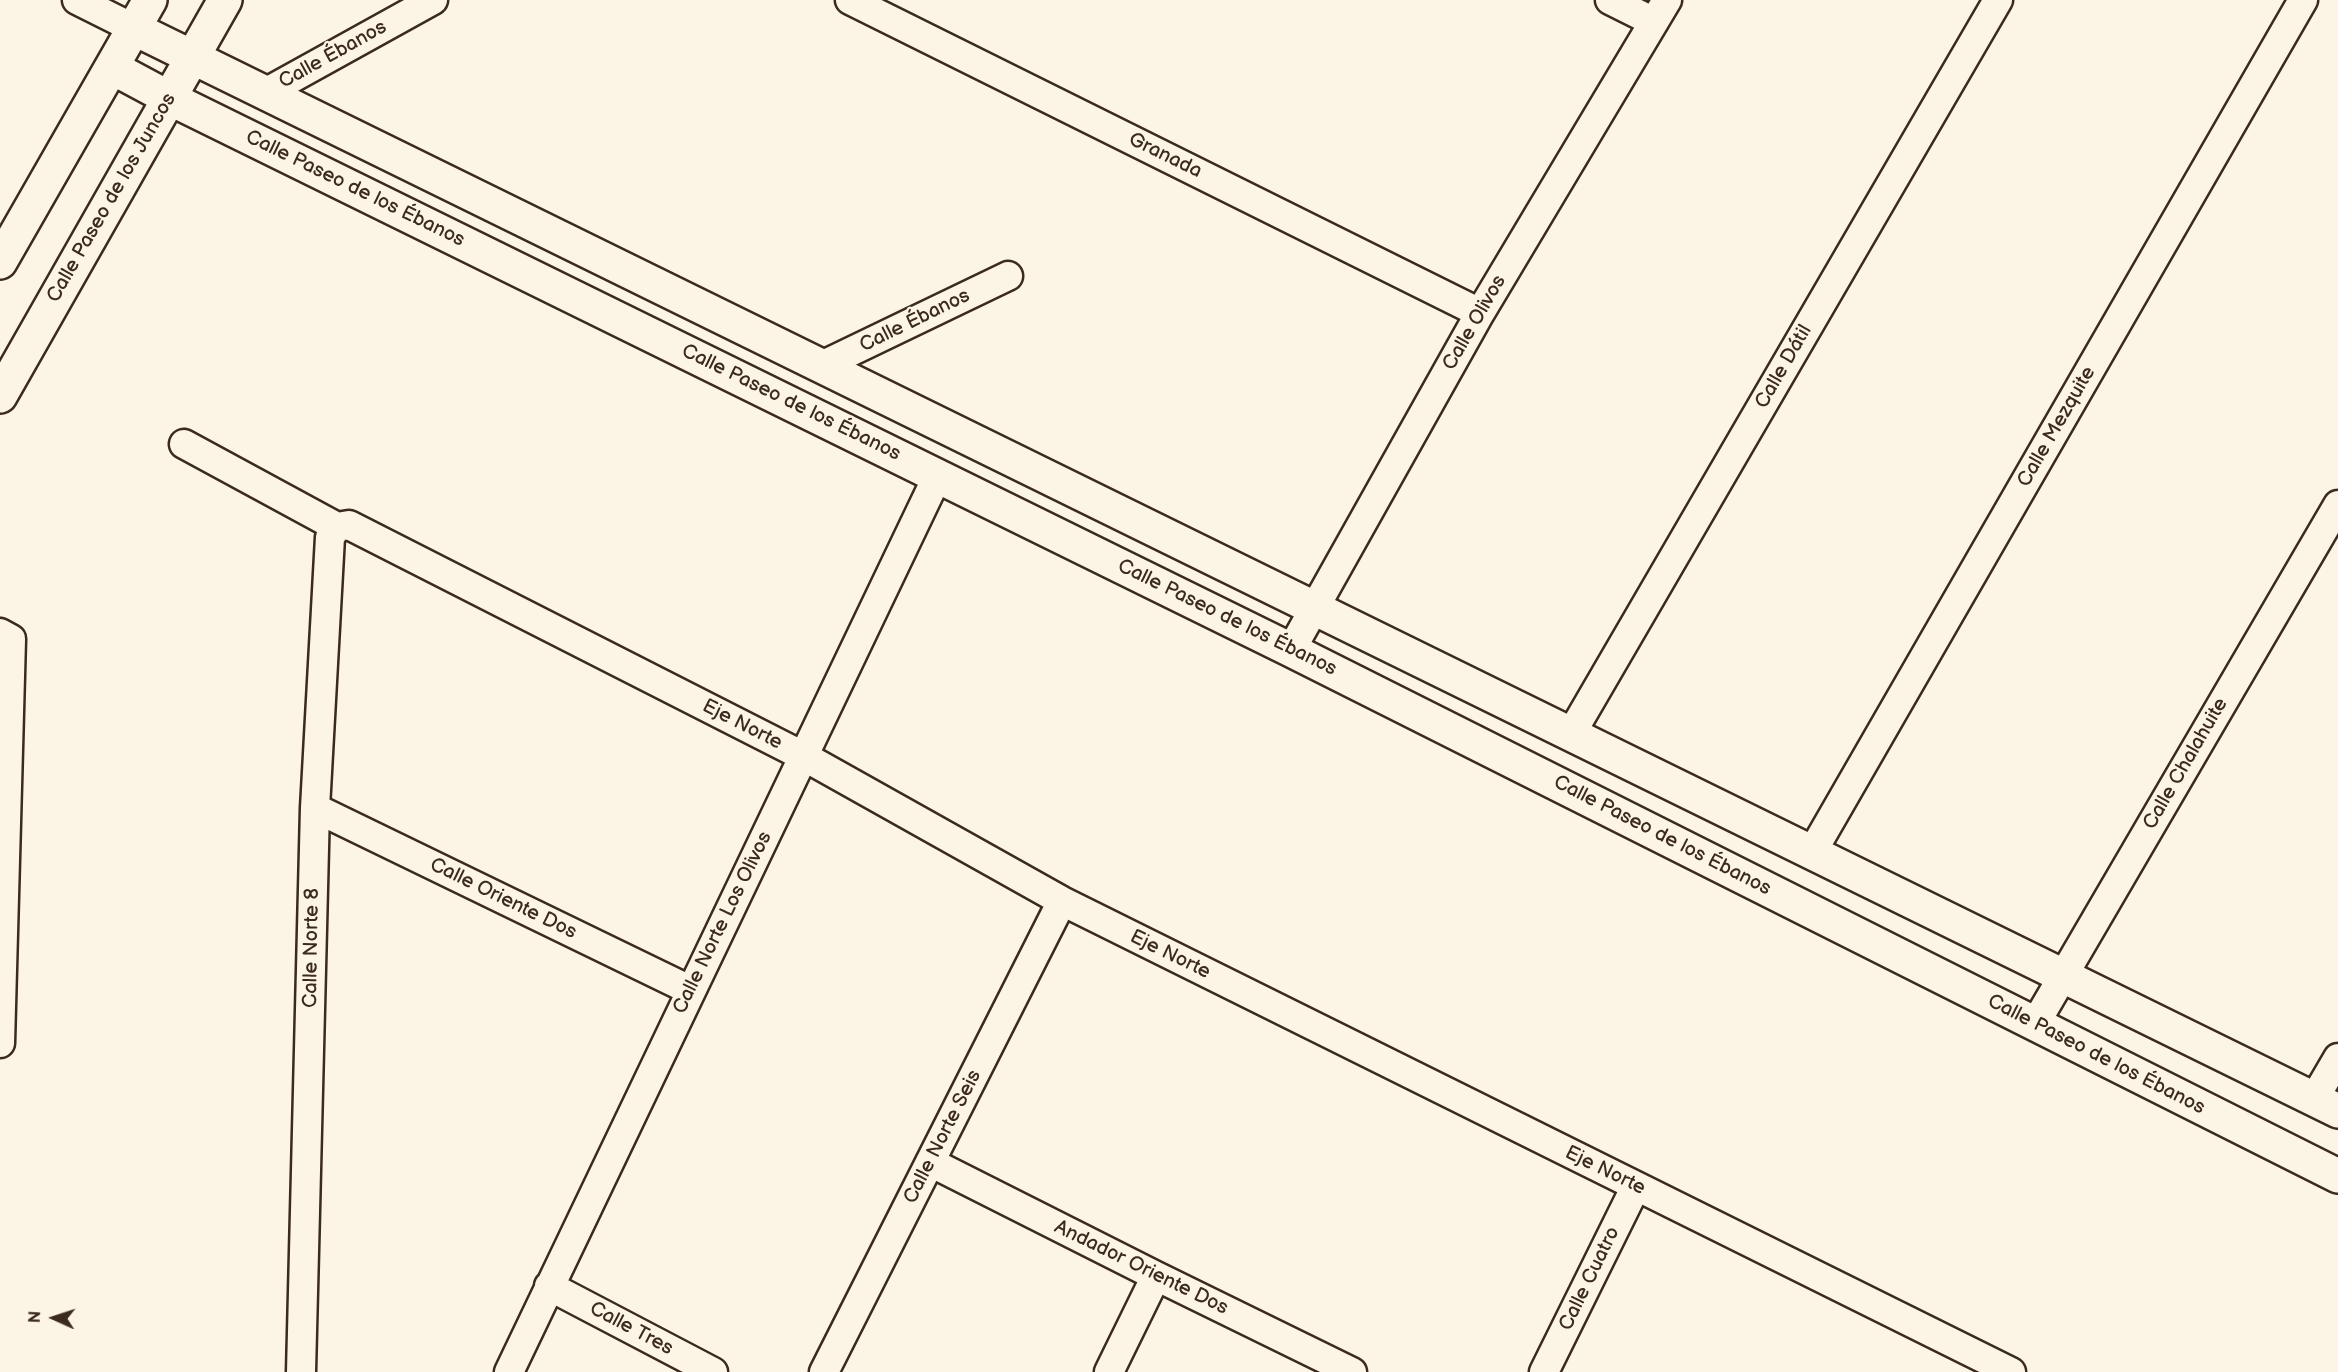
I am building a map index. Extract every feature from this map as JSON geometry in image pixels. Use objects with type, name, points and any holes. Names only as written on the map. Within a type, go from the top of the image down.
[{"type":"main road","points":[[0,262],[150,0]]},
{"type":"main road","name":"Calle Paseo de los Juncos","points":[[0,396],[225,0]]},
{"type":"main road","points":[[133,28],[2326,1105]]},
{"type":"main road","name":"Calle Paseo de los Ébanos","points":[[113,68],[169,98],[1291,650],[2338,1176]]},
{"type":"main road","points":[[731,373],[754,334]]},
{"type":"street","points":[[77,0],[133,28]]},
{"type":"street","name":"Calle Ébanos","points":[[265,93],[434,0]]},
{"type":"street","name":"Granada","points":[[850,0],[1480,313]]},
{"type":"street","points":[[1610,0],[1660,11]]},
{"type":"street","name":"Calle Dátil","points":[[1571,734],[1998,0]]},
{"type":"street","name":"Calle Mezquite","points":[[1811,854],[2303,0]]},
{"type":"street","name":"Calle Olivos","points":[[1291,650],[1480,313],[1660,11]]},
{"type":"street","name":"Calle Ébanos","points":[[821,366],[1008,276]]},
{"type":"street","name":"Eje Norte","points":[[184,444],[337,527],[349,525],[805,757],[1062,901],[2011,1372]]},
{"type":"street","name":"Calle Norte Los Olivos","points":[[508,1372],[690,990],[805,757],[938,475]]},
{"type":"street","name":"Calle Chalahuite","points":[[2035,1024],[2338,505]]},
{"type":"street","name":"Calle Norte 8","points":[[301,1372],[315,808],[330,537],[337,527]]},
{"type":"street","points":[[0,633],[11,639],[0,1043]]},
{"type":"street","name":"Calle Oriente Dos","points":[[315,808],[690,990]]},
{"type":"street","name":"Calle Norte Seis","points":[[824,1372],[1062,901]]},
{"type":"street","points":[[2326,1105],[2338,1058]]},
{"type":"street","name":"Andador Oriente Dos","points":[[930,1162],[1353,1372]]},
{"type":"street","name":"Calle Cuatro","points":[[1544,1372],[1635,1186]]},
{"type":"street","points":[[1109,1372],[1156,1276]]},
{"type":"street","name":"Calle Tres","points":[[549,1286],[713,1372]]}]
